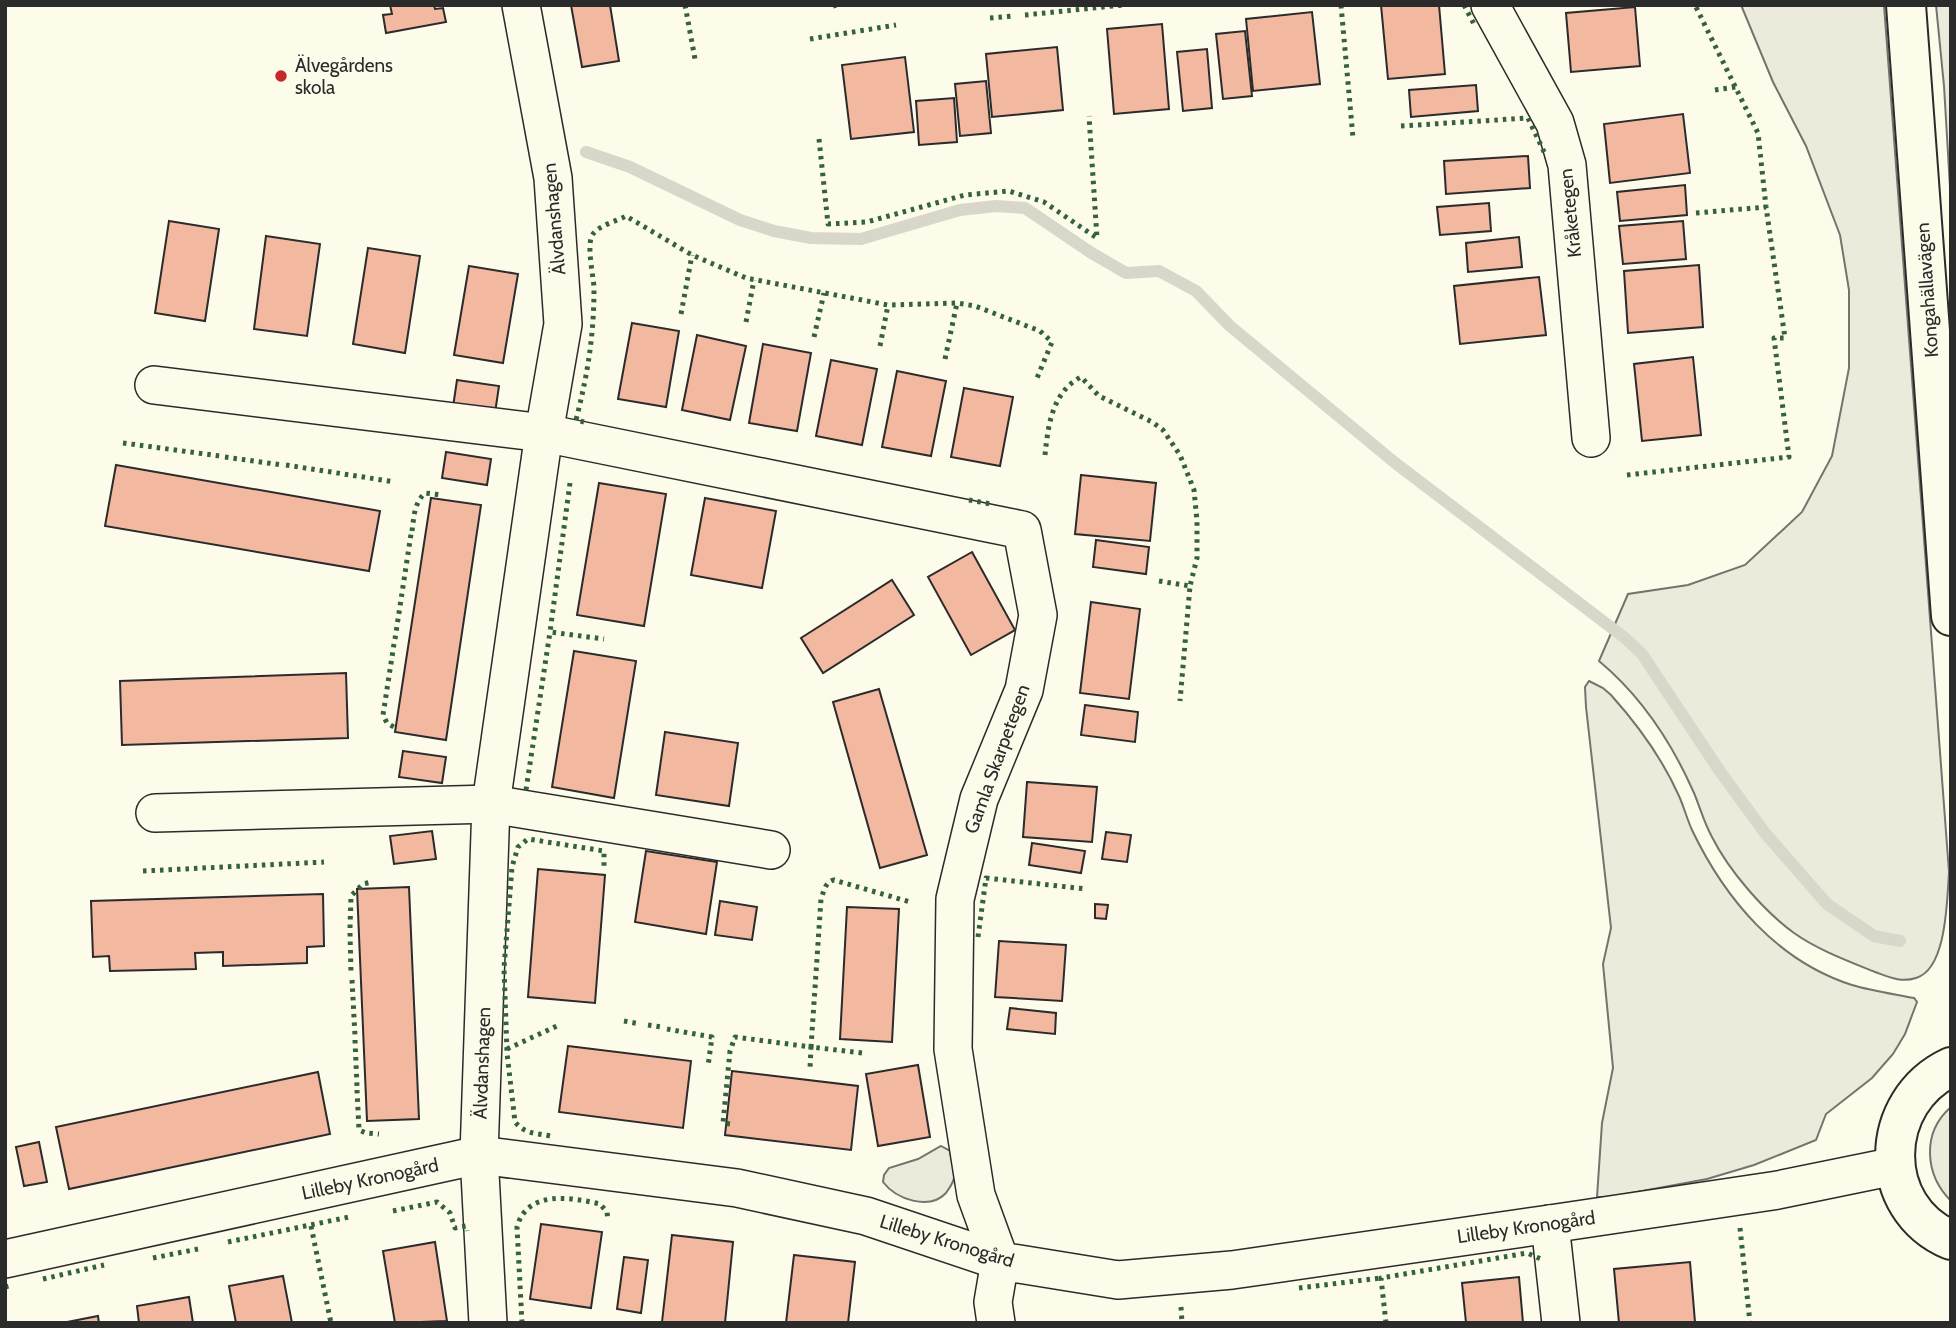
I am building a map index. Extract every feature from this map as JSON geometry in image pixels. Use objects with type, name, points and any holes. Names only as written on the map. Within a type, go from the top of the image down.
[{"type":"street","name":"Älvdanshagen","points":[[488,1323],[479,1155],[491,804],[544,433],[563,324],[553,178],[521,5]]},
{"type":"street","name":"Kråketegen","points":[[1490,5],[1555,123],[1567,165],[1591,438]]},
{"type":"street","name":"Kongahällavägen","points":[[1906,5],[1951,616]]},
{"type":"street","points":[[153,385],[544,433]]},
{"type":"street","name":"Gamla Skarpetegen","points":[[544,433],[1022,530],[1038,615],[1024,690],[979,799],[955,899],[953,1049],[976,1195],[1000,1261]]},
{"type":"street","points":[[155,813],[491,804],[771,850]]},
{"type":"street","points":[[1951,1067],[1916,1092],[1906,1109],[1896,1136],[1895,1166],[1899,1183],[1916,1214],[1929,1227],[1951,1240]]},
{"type":"street","name":"Lilleby Kronogård","points":[[5,1259],[479,1155],[737,1188],[866,1216],[1000,1261],[1118,1280],[1232,1270],[1550,1224],[1778,1190],[1895,1166]]},
{"type":"street","points":[[1550,1224],[1561,1323]]},
{"type":"street","points":[[996,1323],[993,1302],[1000,1261]]},
{"type":"shaded area","points":[[1741,5],[1884,5],[1949,872],[1940,948],[1926,972],[1911,979],[1900,980],[1885,976],[1823,950],[1794,933],[1759,902],[1719,850],[1685,774],[1654,721],[1628,689],[1599,661],[1628,594],[1688,585],[1745,565],[1802,512],[1832,456],[1849,368],[1849,290],[1840,235],[1806,146],[1773,82]]},
{"type":"shaded area","points":[[1936,5],[1951,5],[1951,204],[1944,86]]},
{"type":"shaded area","points":[[1589,681],[1611,695],[1649,743],[1673,783],[1705,855],[1737,903],[1756,924],[1777,944],[1825,974],[1852,985],[1914,998],[1917,1002],[1905,1034],[1893,1054],[1872,1078],[1826,1114],[1816,1140],[1754,1165],[1707,1179],[1610,1197],[1597,1197],[1602,1123],[1613,1068],[1603,964],[1611,928],[1586,707],[1585,687]]},
{"type":"shaded area","points":[[1951,1107],[1951,1201],[1936,1179],[1930,1154],[1935,1129],[1941,1117]]},
{"type":"shaded area","points":[[941,1146],[950,1151],[954,1175],[951,1186],[939,1198],[913,1201],[896,1193],[883,1182],[889,1168],[918,1159]]},
{"type":"building","points":[[390,5],[434,5],[435,9],[443,8],[446,22],[386,33],[383,15],[392,14]]},
{"type":"building","points":[[571,5],[610,5],[619,61],[582,67]]},
{"type":"building","points":[[1381,5],[1439,5],[1445,74],[1388,79]]},
{"type":"building","points":[[1635,7],[1640,66],[1571,72],[1566,13]]},
{"type":"building","points":[[1312,12],[1320,84],[1253,91],[1246,19]]},
{"type":"building","points":[[1162,24],[1169,109],[1114,114],[1107,29]]},
{"type":"building","points":[[1245,31],[1252,96],[1223,99],[1216,34]]},
{"type":"building","points":[[1057,47],[1063,110],[992,117],[986,54]]},
{"type":"building","points":[[1207,49],[1212,108],[1183,111],[1177,52]]},
{"type":"building","points":[[905,57],[914,132],[851,139],[842,65]]},
{"type":"building","points":[[986,81],[991,133],[960,136],[955,84]]},
{"type":"building","points":[[1476,85],[1478,111],[1411,117],[1409,90]]},
{"type":"building","points":[[954,98],[957,142],[919,145],[916,101]]},
{"type":"building","points":[[1683,114],[1690,173],[1610,183],[1604,124]]},
{"type":"building","points":[[1528,156],[1530,188],[1446,194],[1444,161]]},
{"type":"building","points":[[1685,185],[1687,215],[1620,221],[1617,192]]},
{"type":"building","points":[[1489,203],[1491,231],[1440,235],[1437,207]]},
{"type":"building","points":[[169,221],[219,229],[205,321],[155,313]]},
{"type":"building","points":[[1683,221],[1686,259],[1623,264],[1619,226]]},
{"type":"building","points":[[266,236],[320,244],[307,336],[254,329]]},
{"type":"building","points":[[1519,237],[1522,267],[1468,272],[1466,243]]},
{"type":"building","points":[[368,248],[420,256],[405,353],[353,344]]},
{"type":"building","points":[[1699,265],[1703,327],[1628,333],[1624,271]]},
{"type":"building","points":[[469,266],[518,274],[503,363],[454,355]]},
{"type":"building","points":[[1539,277],[1546,335],[1460,344],[1454,286]]},
{"type":"building","points":[[632,323],[679,331],[666,407],[618,399]]},
{"type":"building","points":[[697,335],[746,346],[730,420],[682,410]]},
{"type":"building","points":[[763,344],[811,353],[797,431],[749,423]]},
{"type":"building","points":[[1693,357],[1701,435],[1642,441],[1634,364]]},
{"type":"building","points":[[831,360],[877,369],[862,445],[816,436]]},
{"type":"building","points":[[897,371],[946,381],[931,456],[882,447]]},
{"type":"building","points":[[457,380],[499,386],[495,413],[453,407]]},
{"type":"building","points":[[964,388],[1013,397],[1000,466],[951,457]]},
{"type":"building","points":[[446,452],[491,459],[487,485],[442,478]]},
{"type":"building","points":[[116,465],[380,511],[369,571],[105,526]]},
{"type":"building","points":[[1081,475],[1156,483],[1150,541],[1075,534]]},
{"type":"building","points":[[599,483],[666,494],[644,626],[577,615]]},
{"type":"building","points":[[431,498],[481,505],[446,740],[395,732]]},
{"type":"building","points":[[705,498],[776,511],[762,588],[691,575]]},
{"type":"building","points":[[1096,540],[1149,547],[1146,574],[1093,567]]},
{"type":"building","points":[[972,552],[1015,630],[971,655],[928,577]]},
{"type":"building","points":[[892,580],[914,615],[823,673],[801,638]]},
{"type":"building","points":[[1091,602],[1140,609],[1129,699],[1080,693]]},
{"type":"building","points":[[574,651],[636,661],[614,798],[552,787]]},
{"type":"building","points":[[346,673],[348,738],[122,745],[120,681]]},
{"type":"building","points":[[879,689],[927,855],[880,868],[833,702]]},
{"type":"building","points":[[1085,705],[1138,712],[1135,742],[1081,735]]},
{"type":"building","points":[[665,732],[738,743],[729,806],[656,795]]},
{"type":"building","points":[[403,751],[446,757],[442,783],[399,777]]},
{"type":"building","points":[[1027,782],[1097,787],[1092,842],[1023,837]]},
{"type":"building","points":[[432,831],[436,859],[394,864],[390,836]]},
{"type":"building","points":[[1106,832],[1131,835],[1127,862],[1102,859]]},
{"type":"building","points":[[1032,843],[1085,851],[1081,873],[1029,865]]},
{"type":"building","points":[[646,851],[717,862],[706,934],[635,922]]},
{"type":"building","points":[[538,869],[605,875],[595,1003],[528,997]]},
{"type":"building","points":[[409,887],[419,1119],[367,1121],[357,889]]},
{"type":"building","points":[[323,894],[324,946],[307,947],[307,963],[223,966],[223,952],[195,953],[196,969],[110,971],[109,956],[93,957],[91,901]]},
{"type":"building","points":[[720,901],[757,907],[752,940],[715,935]]},
{"type":"building","points":[[1095,904],[1108,905],[1106,919],[1095,918]]},
{"type":"building","points":[[847,907],[899,909],[892,1042],[840,1039]]},
{"type":"building","points":[[999,941],[1066,945],[1062,1001],[995,997]]},
{"type":"building","points":[[1010,1008],[1056,1013],[1055,1034],[1007,1029]]},
{"type":"building","points":[[568,1046],[691,1061],[683,1128],[559,1112]]},
{"type":"building","points":[[918,1065],[930,1137],[878,1146],[866,1074]]},
{"type":"building","points":[[732,1071],[858,1086],[851,1150],[725,1135]]},
{"type":"building","points":[[318,1072],[330,1134],[69,1189],[56,1127]]},
{"type":"building","points":[[39,1142],[47,1182],[24,1186],[16,1147]]},
{"type":"building","points":[[541,1224],[602,1232],[591,1308],[530,1299]]},
{"type":"building","points":[[672,1235],[733,1242],[725,1323],[662,1322]]},
{"type":"building","points":[[435,1242],[447,1321],[395,1323],[383,1251]]},
{"type":"building","points":[[794,1255],[855,1262],[848,1323],[786,1323]]},
{"type":"building","points":[[624,1257],[648,1260],[641,1313],[617,1309]]},
{"type":"building","points":[[1690,1262],[1695,1322],[1619,1323],[1614,1269]]},
{"type":"building","points":[[283,1276],[292,1323],[236,1323],[229,1286]]},
{"type":"building","points":[[1519,1277],[1523,1323],[1466,1323],[1462,1283]]},
{"type":"building","points":[[189,1297],[193,1323],[139,1323],[137,1306]]},
{"type":"building","points":[[98,1316],[99,1323],[62,1323]]},
{"type":"waterway","points":[[586,152],[630,167],[740,220],[774,231],[811,238],[861,239],[960,210],[996,206],[1025,208],[1126,273],[1159,271],[1196,291],[1230,326],[1394,462],[1625,638],[1642,654],[1719,770],[1765,833],[1827,904],[1874,936],[1900,941]]},
{"type":"hedge","points":[[685,5],[695,59]]},
{"type":"hedge","points":[[833,6],[837,5]]},
{"type":"hedge","points":[[1025,15],[1123,5]]},
{"type":"hedge","points":[[1341,5],[1353,138]]},
{"type":"hedge","points":[[1464,5],[1475,26]]},
{"type":"hedge","points":[[1627,475],[1789,457],[1774,338],[1785,338],[1758,133],[1695,5]]},
{"type":"hedge","points":[[990,18],[1014,16]]},
{"type":"hedge","points":[[810,39],[896,25]]},
{"type":"hedge","points":[[1715,90],[1736,87]]},
{"type":"hedge","points":[[819,139],[828,224],[867,222],[965,195],[1009,191],[1044,202],[1097,238],[1089,116]]},
{"type":"hedge","points":[[1401,126],[1528,118],[1546,156]]},
{"type":"hedge","points":[[1696,213],[1766,207]]},
{"type":"hedge","points":[[584,422],[576,420],[587,370],[593,321],[591,238],[600,228],[626,216],[692,255],[746,278],[888,305],[957,303],[975,306],[1040,331],[1052,342],[1037,378]]},
{"type":"hedge","points":[[681,314],[692,255]]},
{"type":"hedge","points":[[746,322],[754,280]]},
{"type":"hedge","points":[[814,337],[824,293]]},
{"type":"hedge","points":[[945,359],[957,303]]},
{"type":"hedge","points":[[880,346],[888,305]]},
{"type":"hedge","points":[[1045,455],[1053,411],[1064,391],[1081,377],[1099,396],[1163,430],[1180,455],[1194,490],[1197,558],[1190,586]]},
{"type":"hedge","points":[[123,443],[220,456]]},
{"type":"hedge","points":[[225,457],[282,465]]},
{"type":"hedge","points":[[286,465],[395,482]]},
{"type":"hedge","points":[[570,483],[550,632],[604,639]]},
{"type":"hedge","points":[[412,531],[415,510],[421,497],[425,493],[442,495]]},
{"type":"hedge","points":[[969,500],[991,504]]},
{"type":"hedge","points":[[395,639],[411,534]]},
{"type":"hedge","points":[[1159,581],[1190,586],[1180,701]]},
{"type":"hedge","points":[[526,790],[550,632]]},
{"type":"hedge","points":[[394,644],[383,715],[387,723],[394,727]]},
{"type":"hedge","points":[[550,1136],[527,1131],[515,1122],[507,1053],[504,968],[512,867],[518,847],[528,839],[604,851],[604,867]]},
{"type":"hedge","points":[[143,871],[324,862]]},
{"type":"hedge","points":[[978,937],[986,878],[1086,889]]},
{"type":"hedge","points":[[862,1053],[811,1047],[821,899],[827,885],[834,880],[910,902]]},
{"type":"hedge","points":[[350,928],[351,896],[363,884],[372,882]]},
{"type":"hedge","points":[[350,933],[351,973]]},
{"type":"hedge","points":[[352,980],[355,1036]]},
{"type":"hedge","points":[[624,1021],[640,1024]]},
{"type":"hedge","points":[[507,1049],[559,1025]]},
{"type":"hedge","points":[[648,1025],[661,1027]]},
{"type":"hedge","points":[[667,1029],[712,1037],[708,1066]]},
{"type":"hedge","points":[[730,1124],[723,1123],[730,1051],[735,1037],[811,1047],[810,1068]]},
{"type":"hedge","points":[[355,1040],[357,1087]]},
{"type":"hedge","points":[[357,1090],[359,1130],[379,1134]]},
{"type":"hedge","points":[[522,1323],[517,1227],[522,1215],[540,1202],[563,1198],[600,1204],[607,1212],[608,1221]]},
{"type":"hedge","points":[[393,1211],[437,1202],[450,1213],[455,1228],[466,1226],[467,1231]]},
{"type":"hedge","points":[[228,1242],[349,1217]]},
{"type":"hedge","points":[[311,1226],[331,1323]]},
{"type":"hedge","points":[[1740,1228],[1750,1323]]},
{"type":"hedge","points":[[153,1258],[198,1249]]},
{"type":"hedge","points":[[1386,1323],[1381,1278],[1527,1253],[1541,1259]]},
{"type":"hedge","points":[[43,1279],[104,1265]]},
{"type":"hedge","points":[[1299,1288],[1381,1278]]},
{"type":"hedge","points":[[5,1287],[9,1286]]},
{"type":"hedge","points":[[1181,1307],[1182,1323]]},
{"type":"place","name":"Älvegårdens skola","points":[[281,76]]}]
